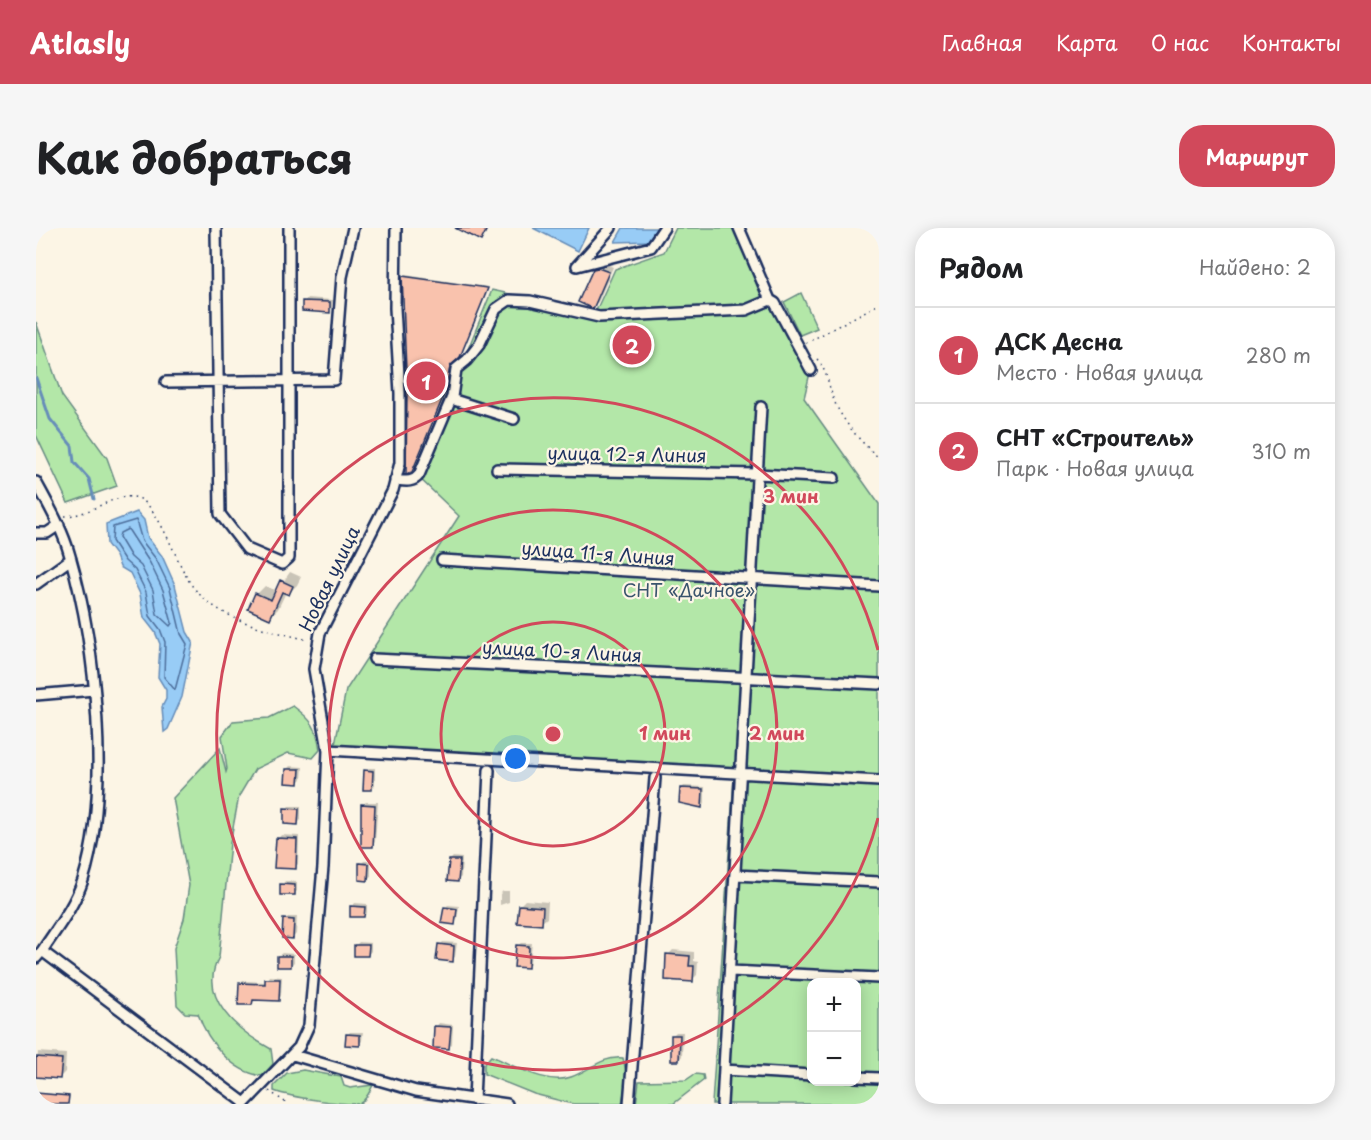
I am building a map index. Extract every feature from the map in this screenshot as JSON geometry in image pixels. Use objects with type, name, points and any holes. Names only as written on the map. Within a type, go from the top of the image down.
[{"type":"street","points":[[216,228],[220,514],[247,549],[282,564],[288,558],[289,228]]},
{"type":"street","points":[[166,382],[334,380],[342,277],[353,228]]},
{"type":"street","name":"Новая улица","points":[[245,1103],[293,1055],[305,1038],[311,1014],[323,867],[328,750],[314,669],[317,643],[395,480],[400,450],[395,308],[396,228]]},
{"type":"street","points":[[611,228],[578,266],[651,247],[664,228]]},
{"type":"street","points":[[739,228],[770,300],[775,303],[811,370]]},
{"type":"street","points":[[395,480],[408,482],[415,480],[419,475],[451,399],[456,369],[479,345],[496,309],[509,300],[530,301],[599,317],[746,310],[770,300]]},
{"type":"street","points":[[451,399],[514,419]]},
{"type":"street","points":[[722,1104],[762,407]]},
{"type":"street","name":"улица 12-я Линия","points":[[497,469],[757,474],[834,478]]},
{"type":"street","points":[[36,482],[57,522],[71,559],[88,640],[94,690],[97,789],[94,836],[82,882],[72,907],[39,955],[245,1103]]},
{"type":"street","points":[[36,533],[47,533],[57,522]]},
{"type":"street","points":[[36,584],[71,559]]},
{"type":"street","name":"улица 11-я Линия","points":[[442,560],[879,586]]},
{"type":"street","name":"улица 10-я Линия","points":[[374,659],[879,684]]},
{"type":"street","points":[[36,694],[94,690]]},
{"type":"street","points":[[328,750],[879,781]]},
{"type":"street","points":[[474,1100],[489,770]]},
{"type":"street","points":[[629,1104],[655,778]]},
{"type":"street","points":[[735,875],[879,882]]},
{"type":"street","points":[[731,971],[879,978]]},
{"type":"street","points":[[293,1055],[416,1091],[507,1104]]},
{"type":"street","points":[[723,1070],[807,1074]]},
{"type":"street","points":[[861,1077],[879,1078]]},
{"type":"path","points":[[799,348],[879,304]]},
{"type":"path","points":[[814,357],[826,375],[836,406],[856,438],[879,458]]},
{"type":"path","points":[[57,522],[80,516],[128,496],[141,499],[160,522],[177,560],[194,588],[220,612],[284,635],[317,643]]},
{"type":"path","points":[[263,1086],[288,1104]]},
{"type":"green space","name":"СНТ «Дачное»","points":[[676,228],[735,228],[809,377],[804,398],[879,504],[879,1104],[712,1104],[734,778],[333,754],[346,690],[459,516],[414,473],[442,413],[492,290],[595,313],[615,269],[664,252]]},
{"type":"green space","points":[[801,293],[817,328],[800,335],[784,302]]},
{"type":"green space","points":[[36,322],[62,396],[107,458],[117,486],[68,503],[36,435]]},
{"type":"green space","points":[[293,706],[312,725],[320,750],[313,758],[288,753],[255,769],[239,796],[230,843],[219,957],[214,972],[213,986],[224,1012],[246,1033],[271,1049],[273,1064],[262,1076],[241,1069],[231,1062],[208,1035],[198,1014],[185,1013],[177,1005],[174,948],[184,919],[189,885],[173,798],[220,748],[226,772],[222,736],[233,721],[269,718]]},
{"type":"green space","points":[[491,1056],[541,1077],[552,1079],[571,1077],[602,1061],[623,1058],[627,1076],[622,1104],[573,1104],[534,1094],[484,1074],[484,1064]]},
{"type":"green space","points":[[303,1070],[341,1077],[344,1086],[350,1088],[373,1085],[366,1098],[359,1104],[317,1100],[274,1091],[274,1086],[287,1073]]},
{"type":"green space","points":[[695,1074],[703,1075],[704,1080],[673,1104],[636,1104],[639,1081],[686,1080]]},
{"type":"water","points":[[533,228],[589,228],[578,251]]},
{"type":"water","points":[[623,228],[657,228],[650,241],[615,242]]},
{"type":"water","points":[[137,512],[144,520],[148,538],[162,556],[175,585],[187,632],[193,642],[182,697],[168,729],[164,732],[162,707],[166,699],[166,690],[158,677],[160,644],[155,632],[144,618],[140,594],[130,573],[120,567],[116,556],[107,544],[106,524]]},
{"type":"building","points":[[455,228],[481,228],[486,231],[481,241]]},
{"type":"building","points":[[598,268],[609,272],[593,309],[578,302],[593,269]]},
{"type":"building","points":[[402,276],[488,288],[460,357],[450,367],[446,390],[412,472],[406,474],[407,393]]},
{"type":"building","points":[[302,301],[330,302],[330,313],[302,311]]},
{"type":"building","points":[[280,580],[293,586],[289,595],[282,592],[270,619],[248,609],[255,593],[271,600]]},
{"type":"building","points":[[286,769],[300,769],[299,784],[285,783]]},
{"type":"building","points":[[364,770],[373,771],[372,790],[363,790]]},
{"type":"building","points":[[680,788],[703,789],[702,808],[679,803]]},
{"type":"building","points":[[361,804],[375,805],[373,847],[361,847]]},
{"type":"building","points":[[284,808],[299,809],[298,825],[284,824]]},
{"type":"building","points":[[276,838],[297,839],[296,869],[274,868]]},
{"type":"building","points":[[449,860],[460,860],[458,882],[447,881]]},
{"type":"building","points":[[359,863],[369,864],[368,881],[359,880]]},
{"type":"building","points":[[280,884],[295,885],[295,895],[280,895]]},
{"type":"building","points":[[519,905],[543,907],[542,925],[517,923]]},
{"type":"building","points":[[350,906],[365,907],[364,917],[350,917]]},
{"type":"building","points":[[444,907],[457,909],[455,925],[441,923]]},
{"type":"building","points":[[283,919],[294,920],[293,939],[282,938]]},
{"type":"building","points":[[438,944],[454,946],[453,962],[436,960]]},
{"type":"building","points":[[354,945],[369,945],[368,956],[354,956]]},
{"type":"building","points":[[516,945],[529,946],[528,968],[514,967]]},
{"type":"building","points":[[666,954],[690,956],[689,966],[694,966],[693,982],[665,980]]},
{"type":"building","points":[[277,956],[291,956],[291,967],[277,967]]},
{"type":"building","points":[[265,979],[280,979],[279,1001],[253,1000],[252,1005],[238,1005],[239,983],[265,984]]},
{"type":"building","points":[[434,1026],[451,1027],[449,1049],[433,1048]]},
{"type":"building","points":[[346,1034],[360,1035],[360,1046],[345,1045]]},
{"type":"building","points":[[671,1035],[680,1035],[679,1061],[671,1061]]},
{"type":"building","points":[[36,1057],[62,1059],[60,1079],[36,1077]]},
{"type":"building","points":[[36,1093],[69,1096],[68,1104],[36,1104]]},
{"type":"waterway","points":[[36,378],[50,419],[72,446],[74,462],[89,479],[94,499]]},
{"type":"place","name":"СНТ «Строитель»","points":[[632,345]]},
{"type":"place","name":"ДСК Десна","points":[[426,381]]}]
